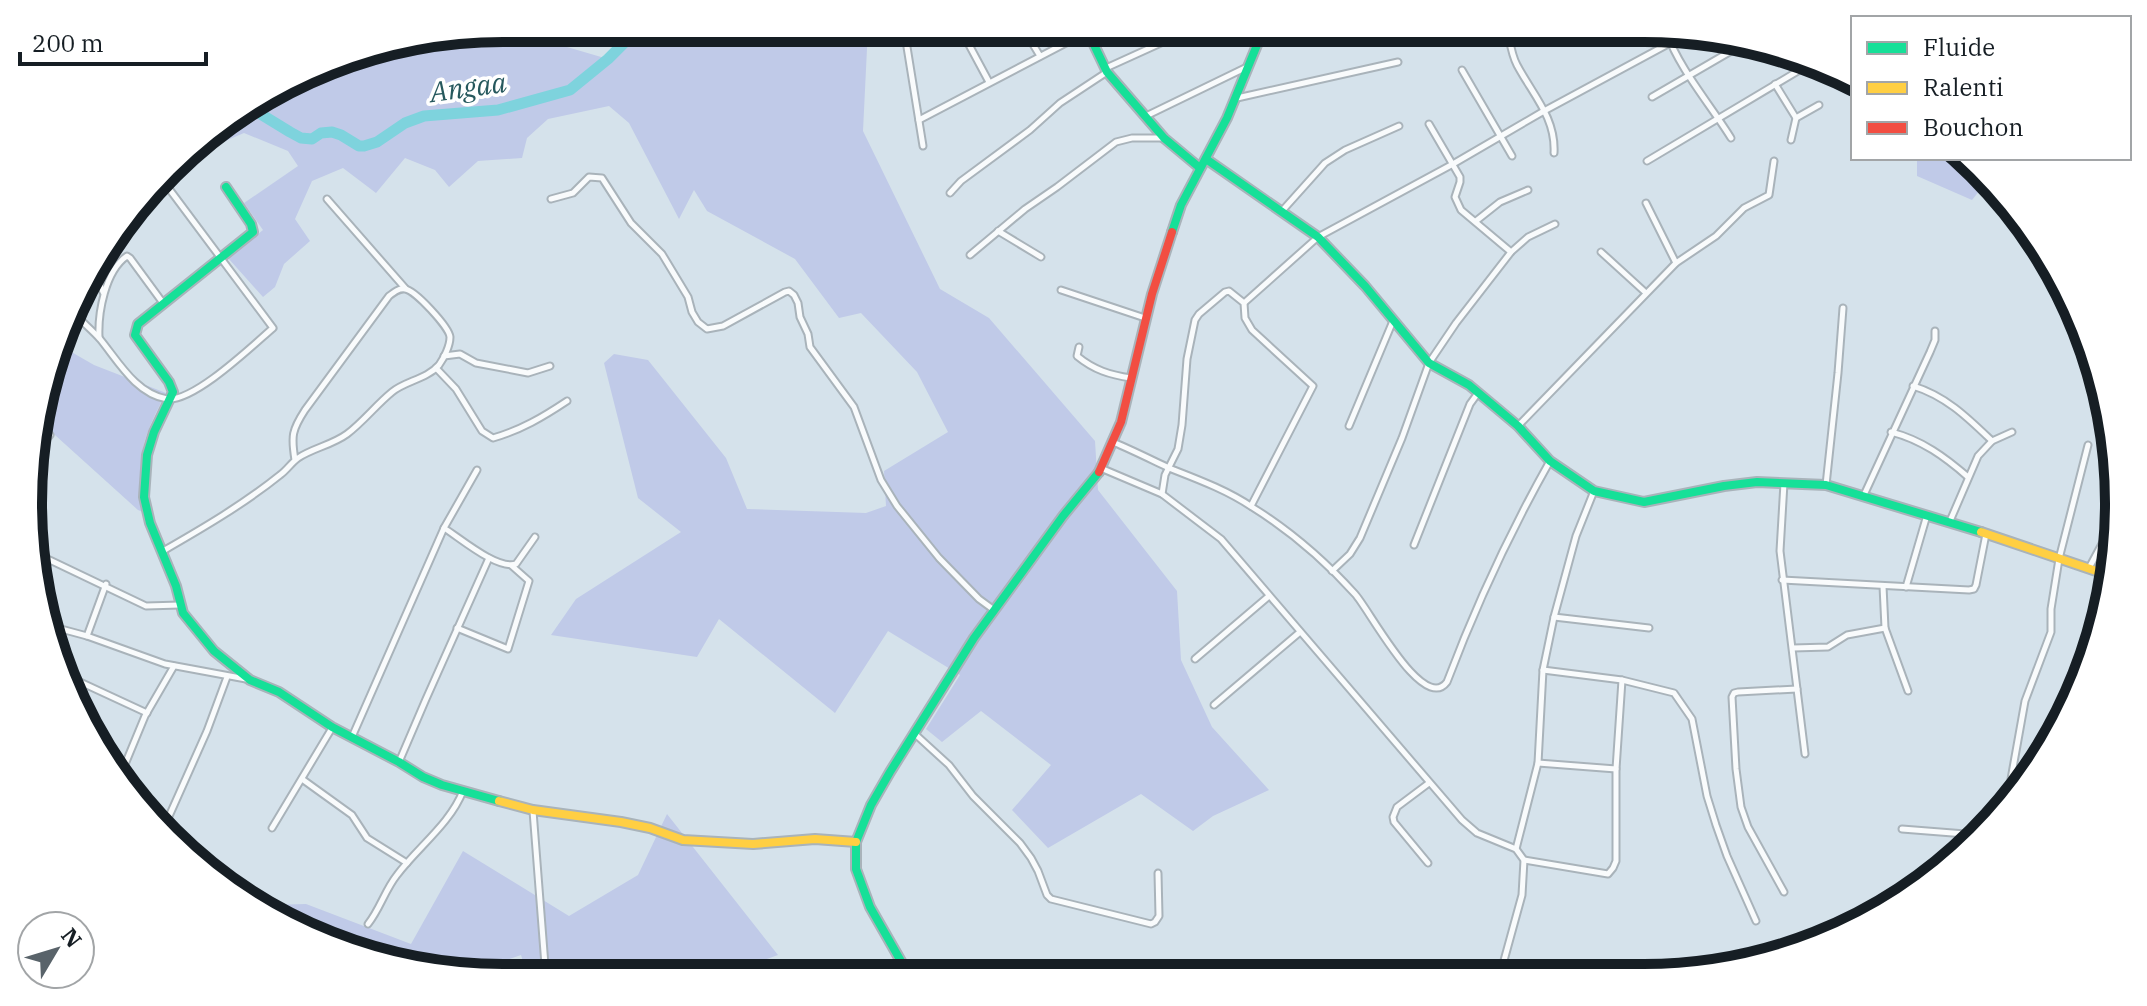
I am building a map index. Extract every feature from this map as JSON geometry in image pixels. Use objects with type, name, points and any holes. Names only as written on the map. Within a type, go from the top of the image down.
[{"type":"street","points":[[908,42],[923,146]]},
{"type":"street","points":[[968,42],[989,82]]},
{"type":"street","points":[[1032,42],[1040,56]]},
{"type":"street","points":[[919,120],[1065,42]]},
{"type":"street","points":[[1092,42],[1106,70],[1145,116],[1164,138],[1200,168]]},
{"type":"street","points":[[950,193],[961,181],[1106,70],[1165,42]]},
{"type":"street","points":[[903,964],[870,907],[856,869],[856,842],[871,805],[966,650],[1063,516],[1102,469],[1121,422],[1145,318],[1181,205],[1236,98],[1258,42]]},
{"type":"street","points":[[1510,42],[1515,63],[1551,123],[1555,138],[1554,153]]},
{"type":"street","points":[[1244,303],[1318,237],[1670,43],[1731,138]]},
{"type":"street","points":[[1652,97],[1732,51]]},
{"type":"street","points":[[1236,98],[1398,62]]},
{"type":"street","points":[[1145,116],[1249,66]]},
{"type":"street","points":[[1647,161],[1801,69]]},
{"type":"street","points":[[1462,70],[1512,156]]},
{"type":"street","points":[[1775,84],[1796,118],[1791,140]]},
{"type":"street","points":[[1796,118],[1819,105]]},
{"type":"street","points":[[1429,124],[1460,182],[1455,197],[1461,210],[1511,252]]},
{"type":"street","points":[[1282,211],[1325,163],[1345,150],[1399,126]]},
{"type":"street","points":[[970,255],[1116,142],[1123,139],[1164,138]]},
{"type":"street","points":[[1206,159],[1318,237],[1365,286],[1429,363],[1479,392],[1518,426],[1550,461],[1594,491],[1644,502],[1757,482],[1826,485],[1950,521],[2099,572]]},
{"type":"street","points":[[1518,426],[1676,263],[1716,236],[1744,208],[1769,195],[1774,161]]},
{"type":"street","points":[[551,199],[573,193],[589,177],[602,178],[631,223],[662,254],[688,297],[698,322],[707,329],[723,326],[785,292],[794,295],[810,347],[854,407],[881,480],[897,506],[939,558],[994,610]]},
{"type":"street","points":[[80,319],[141,388],[169,399],[186,395],[207,384],[273,328],[168,187]]},
{"type":"street","points":[[226,187],[253,229],[251,235],[138,324],[135,335],[173,392],[147,455],[144,497],[150,523],[163,551],[180,605],[191,624],[214,651],[250,680]]},
{"type":"street","points":[[1476,221],[1500,202],[1528,190]]},
{"type":"street","points":[[327,199],[405,289]]},
{"type":"street","points":[[1646,203],[1676,263]]},
{"type":"street","points":[[1332,571],[1350,554],[1360,538],[1429,363],[1511,252],[1528,237],[1555,224]]},
{"type":"street","points":[[998,231],[1041,257]]},
{"type":"street","points":[[1601,252],[1646,293]]},
{"type":"street","points":[[99,338],[103,293],[120,262],[127,256],[163,303]]},
{"type":"street","points":[[99,282],[103,293]]},
{"type":"street","points":[[163,551],[246,500],[295,460],[343,437],[393,391],[436,368],[450,340],[449,333],[413,292],[398,289],[389,296],[294,426],[295,460]]},
{"type":"street","points":[[1061,290],[1145,318]]},
{"type":"street","points":[[1162,494],[1165,475],[1178,449],[1187,359],[1195,320],[1229,291],[1244,303],[1245,318],[1252,330],[1313,386],[1251,506]]},
{"type":"street","points":[[1826,485],[1843,308]]},
{"type":"street","points":[[1349,426],[1393,321]]},
{"type":"street","points":[[1864,495],[1935,340],[1935,331]]},
{"type":"street","points":[[1079,347],[1077,356],[1088,365],[1111,375],[1131,378]]},
{"type":"street","points":[[444,356],[460,354],[476,363],[528,373],[550,366]]},
{"type":"street","points":[[436,368],[456,389],[482,431],[493,438],[514,432],[567,401]]},
{"type":"street","points":[[1913,386],[1930,391],[1955,407],[1992,441]]},
{"type":"street","points":[[1414,545],[1470,404],[1479,392]]},
{"type":"street","points":[[1891,432],[1930,447],[1968,477]]},
{"type":"street","points":[[1950,521],[1978,456],[1992,441],[2012,432]]},
{"type":"street","points":[[1113,442],[1251,506],[1295,538],[1357,596],[1404,665],[1431,689],[1443,687],[1488,581],[1550,461]]},
{"type":"street","points":[[2010,784],[2025,701],[2051,632],[2051,609],[2059,559],[2088,445]]},
{"type":"street","points":[[1102,469],[1162,494],[1221,539],[1470,827],[1516,849],[1524,860],[1522,895],[1503,964]]},
{"type":"street","points":[[352,737],[444,528],[477,470]]},
{"type":"street","points":[[1784,482],[1780,551],[1782,580],[1805,754]]},
{"type":"street","points":[[1516,849],[1538,763],[1543,670],[1554,617],[1576,536],[1594,491]]},
{"type":"street","points":[[1906,587],[1927,514]]},
{"type":"street","points":[[444,528],[489,558],[512,566],[529,581],[508,649],[457,628]]},
{"type":"street","points":[[1782,580],[1974,589],[1987,533]]},
{"type":"street","points":[[512,566],[535,537]]},
{"type":"street","points":[[2088,568],[2103,541]]},
{"type":"street","points":[[45,558],[146,606],[180,605]]},
{"type":"street","points":[[399,762],[489,558]]},
{"type":"street","points":[[87,636],[105,585]]},
{"type":"street","points":[[1883,586],[1885,628],[1908,691]]},
{"type":"street","points":[[1195,659],[1269,596]]},
{"type":"street","points":[[1554,617],[1649,628]]},
{"type":"street","points":[[1793,648],[1828,647],[1847,635],[1885,628]]},
{"type":"street","points":[[60,629],[174,666],[250,680],[279,692],[332,727],[423,777],[533,810],[621,822],[683,840],[753,844],[815,839],[856,842]]},
{"type":"street","points":[[1214,705],[1300,632]]},
{"type":"street","points":[[125,766],[147,713],[174,666]]},
{"type":"street","points":[[1543,670],[1622,680],[1674,693],[1692,719],[1716,825],[1756,921]]},
{"type":"street","points":[[168,819],[227,677]]},
{"type":"street","points":[[1524,860],[1608,874],[1613,868],[1616,861],[1616,769],[1622,680]]},
{"type":"street","points":[[78,681],[147,713]]},
{"type":"street","points":[[1784,892],[1748,827],[1741,807],[1732,697],[1738,692],[1797,689]]},
{"type":"street","points":[[272,828],[332,727]]},
{"type":"street","points":[[914,733],[949,765],[973,796],[1020,843],[1051,899],[1151,924],[1159,916],[1158,873]]},
{"type":"street","points":[[1538,763],[1616,769]]},
{"type":"street","points":[[302,779],[352,815],[367,838],[407,863]]},
{"type":"street","points":[[1428,863],[1393,817],[1397,807],[1429,783]]},
{"type":"street","points":[[368,924],[395,877],[457,807],[463,791]]},
{"type":"street","points":[[533,810],[545,964]]},
{"type":"street","points":[[1902,829],[1965,834]]},
{"type":"shaded area","points":[[550,42],[608,59],[625,42],[867,42],[863,131],[940,289],[989,318],[1095,441],[1098,490],[1177,591],[1181,660],[1212,727],[1269,790],[1213,816],[1193,831],[1141,794],[1048,848],[1012,810],[1051,765],[981,711],[942,742],[926,729],[960,675],[888,631],[835,713],[719,619],[697,657],[551,635],[576,599],[681,532],[638,498],[604,363],[614,354],[648,360],[726,458],[747,509],[866,513],[886,506],[884,471],[948,432],[917,372],[861,313],[839,318],[795,259],[707,211],[694,190],[679,219],[629,123],[609,106],[548,119],[527,138],[522,158],[478,161],[449,187],[435,170],[405,158],[376,193],[343,168],[312,181],[295,219],[310,241],[284,264],[275,287],[263,297],[228,258],[263,230],[244,203],[298,166],[288,151],[244,133],[209,148],[272,104],[327,77],[384,58],[443,46]]},
{"type":"shaded area","points":[[1917,160],[1952,160],[1981,189],[1972,200],[1917,176]]},
{"type":"shaded area","points":[[68,350],[94,365],[166,393],[145,441],[141,480],[145,513],[48,429]]},
{"type":"shaded area","points":[[667,814],[778,955],[753,964],[524,964],[521,955],[496,964],[443,960],[355,940],[277,905],[306,904],[411,944],[463,851],[569,916],[638,875]]},
{"type":"waterway","name":"Angaa","points":[[258,113],[301,138],[312,139],[321,133],[332,132],[364,146],[424,116],[498,110],[570,90],[625,42]]},
{"type":"traffic: fast","points":[[1093,42],[1107,72],[1164,138],[1200,168]]},
{"type":"traffic: fast","points":[[1172,232],[1181,205],[1227,118],[1258,42]]},
{"type":"traffic: fast","points":[[1206,159],[1318,237],[1365,286],[1429,363],[1469,385],[1518,426],[1550,461],[1594,491],[1644,502],[1757,482],[1826,485],[1981,532]]},
{"type":"traffic: fast","points":[[226,187],[251,224],[253,232],[138,324],[135,335],[173,392],[147,455],[144,497],[150,523],[176,586],[183,613],[214,651],[250,680],[279,692],[332,727],[423,777],[499,801]]},
{"type":"traffic: fast","points":[[903,964],[870,907],[856,869],[856,842],[871,805],[890,772],[974,638],[1099,472]]},
{"type":"traffic: slow","points":[[1981,532],[2099,572]]},
{"type":"traffic: slow","points":[[499,801],[533,810],[650,828],[683,840],[753,844],[815,839],[856,842]]},
{"type":"traffic: jam","points":[[1099,472],[1121,422],[1152,294],[1172,232]]}]
